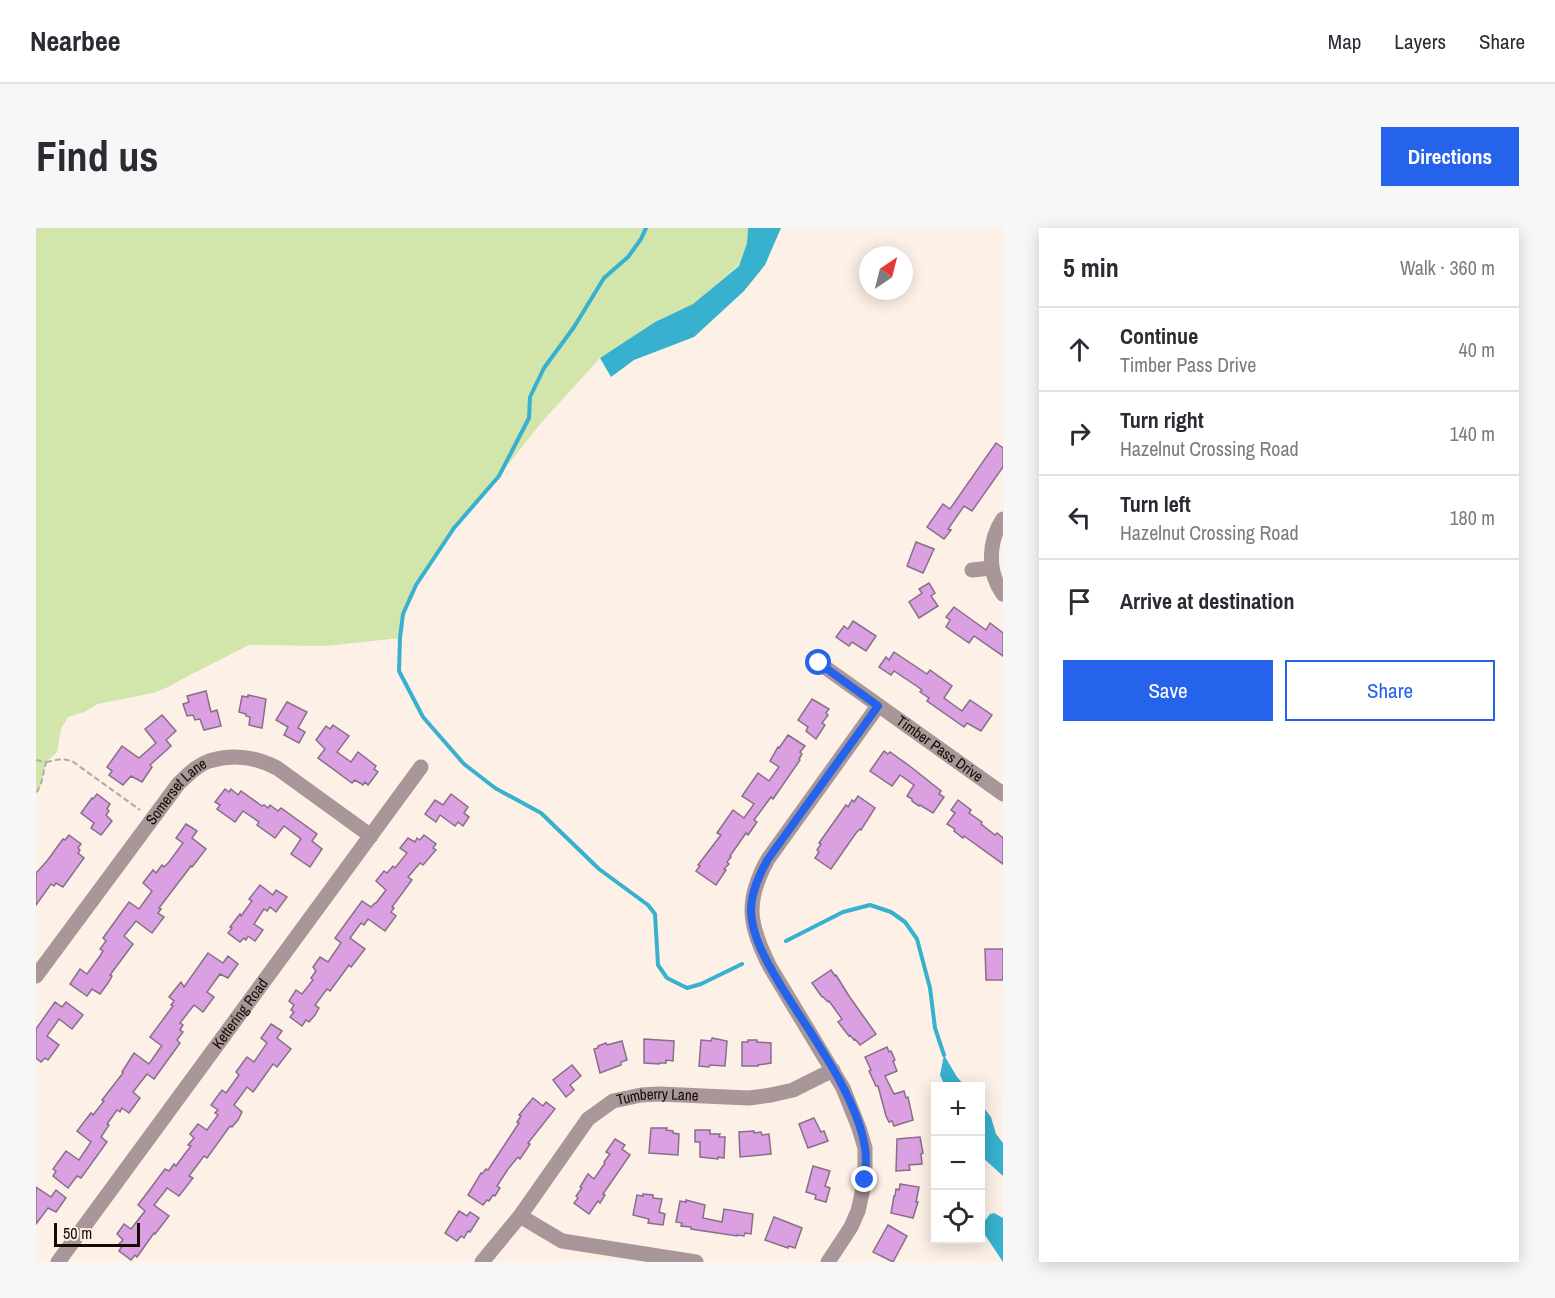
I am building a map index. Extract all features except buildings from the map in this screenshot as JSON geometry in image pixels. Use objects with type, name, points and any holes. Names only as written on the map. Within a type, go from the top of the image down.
[{"type":"street","points":[[1003,519],[994,538],[992,552],[992,568],[997,586],[1003,594]]},
{"type":"street","points":[[972,570],[992,568]]},
{"type":"street","name":"Timber Pass Drive","points":[[819,663],[1003,794]]},
{"type":"street","points":[[828,1262],[851,1227],[858,1211],[865,1180],[865,1148],[852,1108],[833,1070],[770,968],[753,926],[751,910],[755,887],[768,859],[878,706]]},
{"type":"street","name":"Somerset Lane","points":[[36,976],[179,783],[194,770],[209,762],[235,757],[256,759],[267,763],[371,836]]},
{"type":"street","name":"Kettering Road","points":[[57,1262],[421,767]]},
{"type":"street","name":"Tumberry Lane","points":[[482,1262],[520,1216],[588,1119],[613,1101],[659,1094],[749,1098],[771,1095],[793,1090],[833,1070]]},
{"type":"street","points":[[520,1216],[562,1241],[696,1262]]},
{"type":"path","points":[[36,760],[72,761],[140,810]]},
{"type":"path","points":[[36,794],[46,762]]},
{"type":"green space","points":[[36,228],[748,228],[747,243],[739,265],[693,304],[655,322],[600,358],[541,423],[454,528],[416,585],[403,614],[400,638],[326,646],[249,645],[153,693],[98,704],[68,717],[61,729],[57,752],[46,762],[36,794]]},
{"type":"water","points":[[748,228],[781,228],[765,265],[744,291],[694,337],[634,360],[611,377],[600,358],[655,322],[693,304],[739,266],[747,243]]},
{"type":"water","points":[[944,1055],[961,1082],[943,1082],[940,1075]]},
{"type":"water","points":[[985,1109],[991,1117],[996,1134],[1003,1143],[1003,1176],[985,1160]]},
{"type":"water","points":[[994,1213],[1003,1218],[1003,1262],[985,1235],[985,1221],[990,1214]]},
{"type":"waterway","points":[[646,228],[628,257],[604,278],[574,327],[544,368],[530,397],[529,418],[499,476],[454,528],[416,585],[403,614],[399,671],[423,717],[464,764],[495,788],[541,813],[599,869],[648,905],[655,914],[658,965],[667,978],[687,988],[701,984],[742,964]]},
{"type":"waterway","points":[[786,941],[843,912],[870,905],[891,912],[905,922],[917,939],[930,988],[935,1028],[944,1055]]},
{"type":"route","points":[[819,663],[878,706],[768,859],[755,887],[751,910],[753,926],[770,968],[833,1070],[852,1108],[865,1148],[865,1180]]}]
